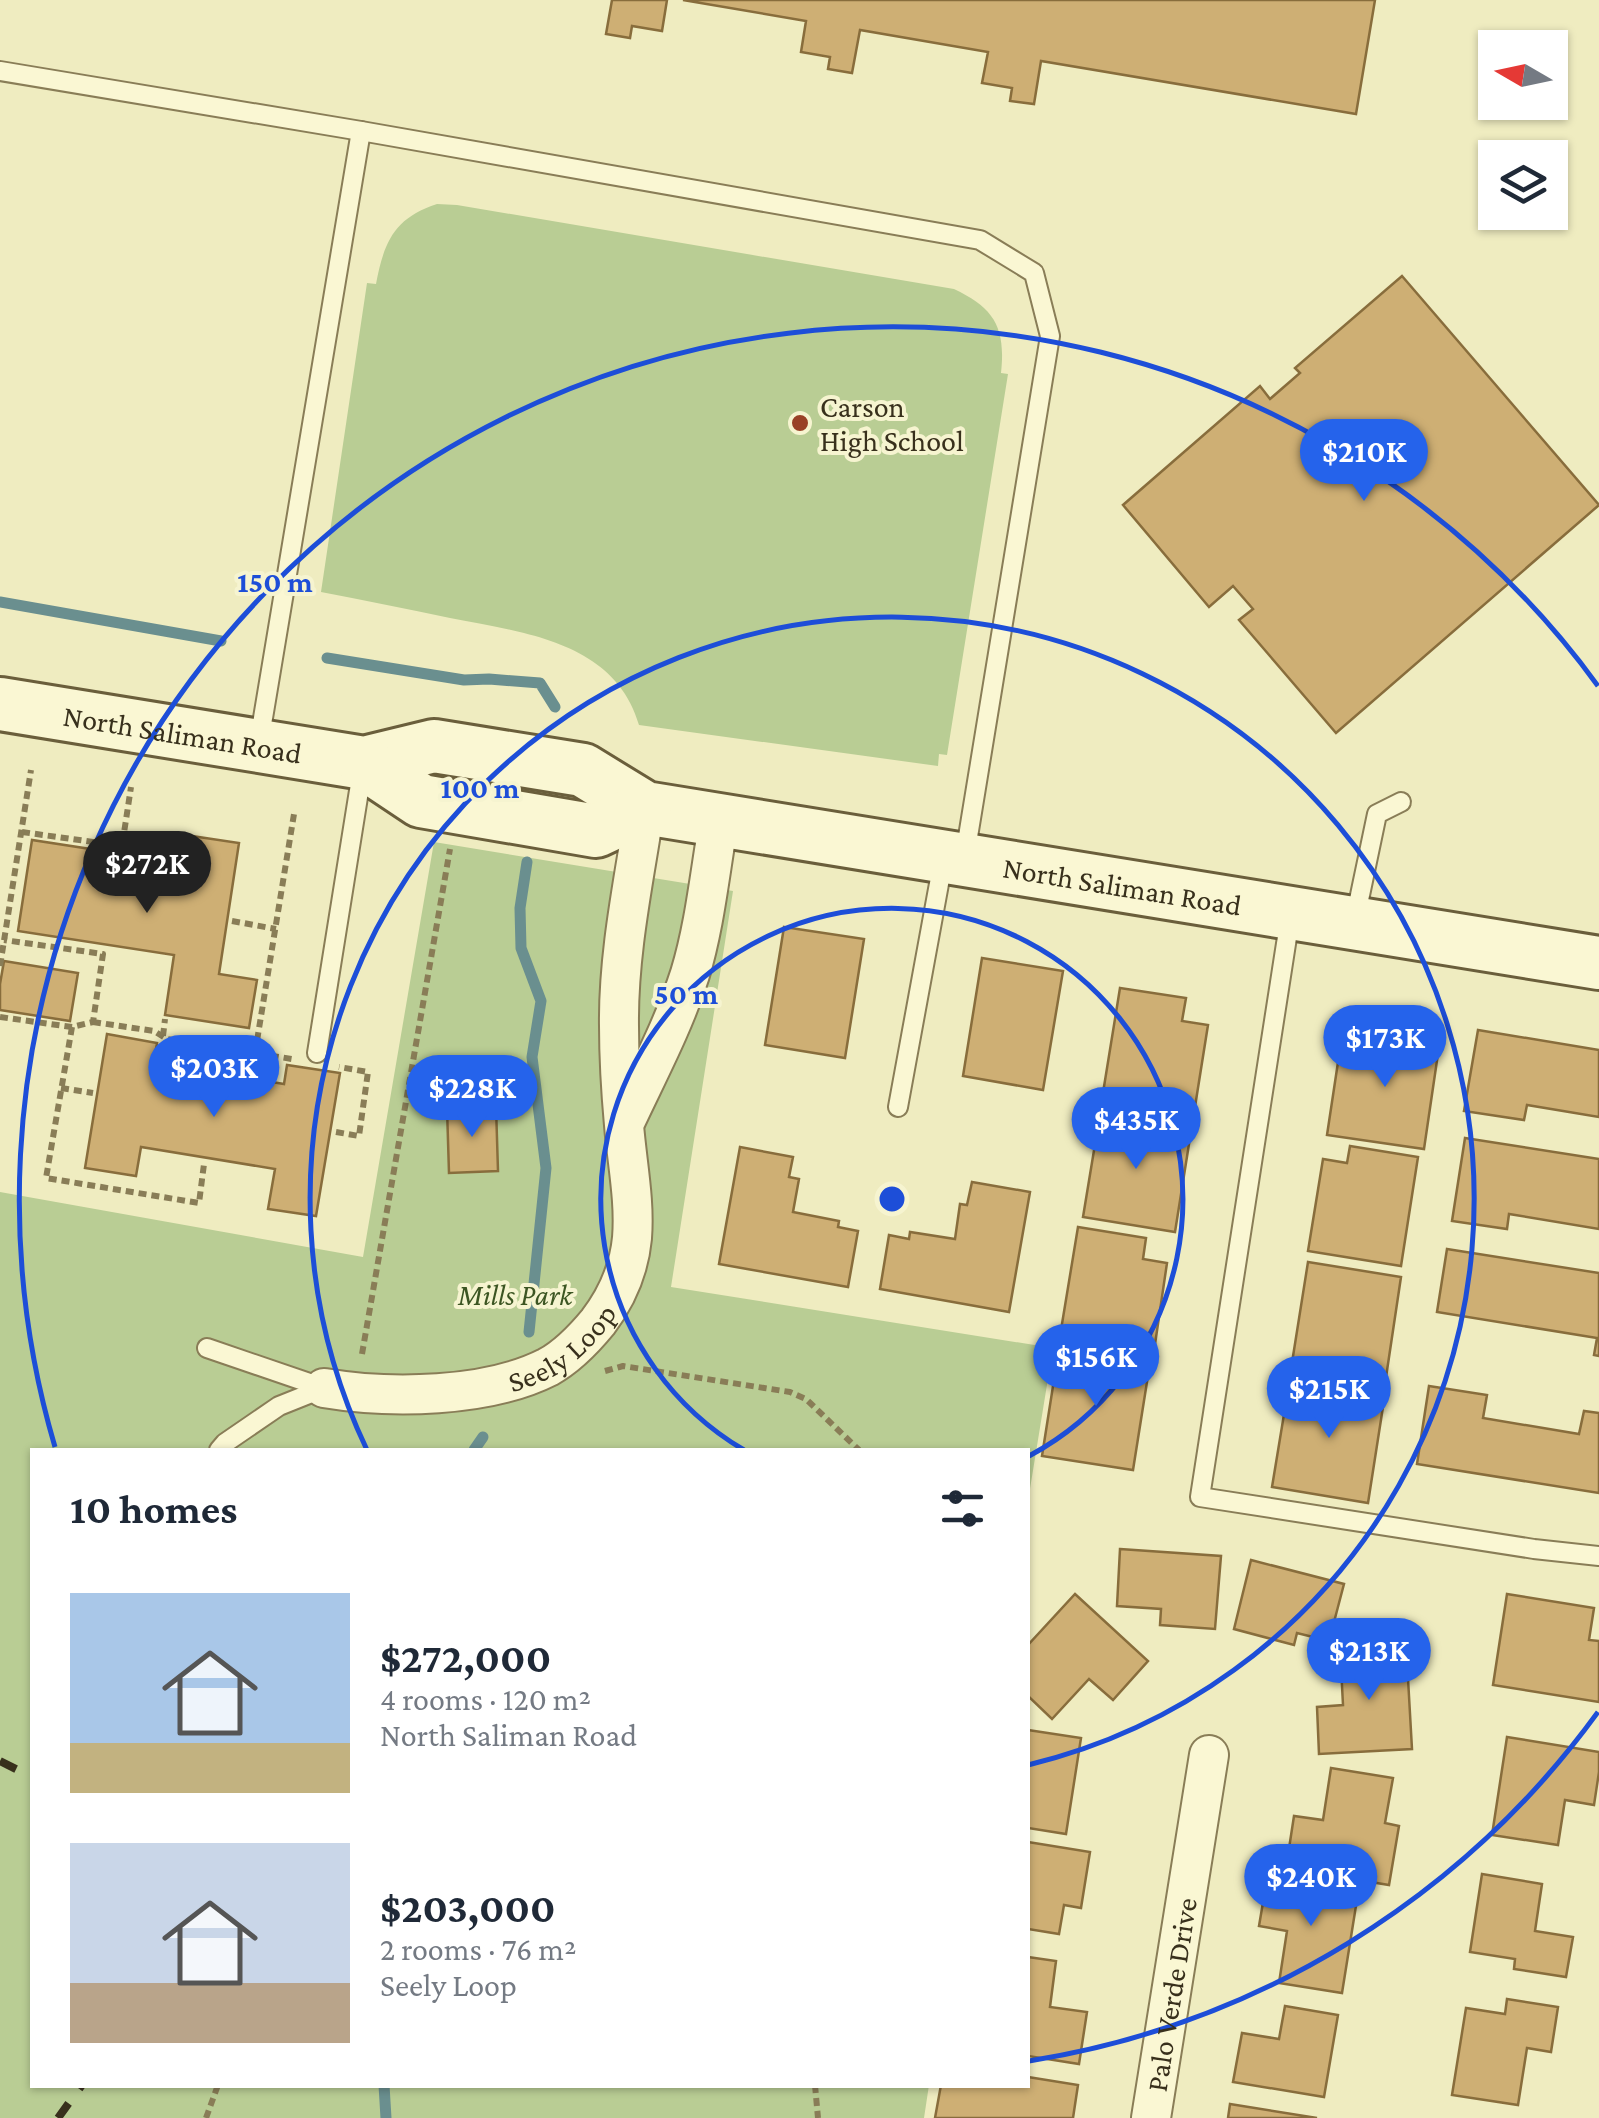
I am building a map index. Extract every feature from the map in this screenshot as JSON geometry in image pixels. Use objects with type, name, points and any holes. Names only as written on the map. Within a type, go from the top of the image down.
[{"type":"main road","name":"North Saliman Road","points":[[0,704],[364,763],[434,746],[583,770],[645,808],[1599,963]]},
{"type":"street","name":"Seely Loop","points":[[340,1389],[451,1392],[547,1368],[578,1345],[614,1299],[628,1262],[632,1223],[619,1028],[620,978],[645,808]]},
{"type":"street","points":[[624,1124],[689,976],[718,820]]},
{"type":"street","name":"Palo Verde Drive","points":[[1152,2118],[1209,1755]]},
{"type":"lane","points":[[0,71],[980,240],[1034,273],[1050,336],[954,858],[898,1107]]},
{"type":"lane","points":[[259,746],[361,131]]},
{"type":"lane","points":[[323,1059],[364,763]]},
{"type":"lane","points":[[1354,925],[1377,814],[1401,802]]},
{"type":"lane","points":[[1290,914],[1200,1497],[1599,1556]]},
{"type":"lane","name":"Seely Loop","points":[[206,1348],[340,1389]]},
{"type":"lane","name":"Seely Loop","points":[[221,1448],[279,1406],[340,1389]]},
{"type":"path","points":[[0,966],[31,770]]},
{"type":"path","points":[[22,832],[122,846],[131,787]]},
{"type":"path","points":[[255,1053],[294,814]]},
{"type":"path","points":[[340,1389],[452,838]]},
{"type":"path","points":[[232,921],[276,929]]},
{"type":"path","points":[[4,940],[104,954],[93,1022]]},
{"type":"path","points":[[0,1018],[72,1027],[93,1022],[154,1031],[166,1039],[292,1059]]},
{"type":"path","points":[[163,1036],[165,1019]]},
{"type":"path","points":[[72,1027],[46,1178],[200,1203],[204,1164]]},
{"type":"path","points":[[224,1074],[228,1049]]},
{"type":"path","points":[[323,1059],[368,1072],[359,1136],[336,1132]]},
{"type":"path","points":[[61,1088],[93,1093]]},
{"type":"path","points":[[594,1374],[623,1366],[790,1392],[806,1399],[857,1448]]},
{"type":"path","points":[[206,2118],[217,2088]]},
{"type":"path","points":[[815,2088],[818,2118]]},
{"type":"green space","points":[[437,204],[954,289],[988,312],[999,331],[1001,373],[1008,374],[947,755],[939,754],[938,766],[639,725],[627,697],[609,675],[562,645],[506,629],[321,592],[367,283],[376,284],[387,244],[401,224]]},
{"type":"green space","name":"Mills Park","points":[[434,842],[733,891],[671,1287],[1053,1348],[1030,1489],[1030,1448],[30,1448],[30,2088],[929,2088],[924,2118],[0,2118],[0,1192],[363,1257]]},
{"type":"building","points":[[612,0],[667,0],[662,31],[632,26],[630,38],[606,34]]},
{"type":"building","points":[[683,0],[1375,0],[1356,114],[1041,61],[1034,104],[1010,101],[1012,88],[982,83],[988,52],[860,30],[852,73],[828,69],[830,57],[801,52],[806,21]]},
{"type":"building","points":[[1402,276],[1599,505],[1336,733],[1239,620],[1253,609],[1233,586],[1209,607],[1123,505],[1260,386],[1270,399],[1300,373],[1295,368]]},
{"type":"building","points":[[192,836],[239,843],[219,974],[257,980],[249,1028],[165,1015],[174,955],[18,931],[32,840],[188,864]]},
{"type":"building","points":[[784,927],[864,939],[845,1058],[765,1045]]},
{"type":"building","points":[[982,958],[1063,971],[1043,1090],[963,1076]]},
{"type":"building","points":[[4,961],[78,973],[70,1021],[0,1010]]},
{"type":"building","points":[[1120,988],[1186,998],[1182,1021],[1208,1025],[1194,1113],[1102,1099]]},
{"type":"building","points":[[1368,1030],[1440,1040],[1424,1149],[1327,1135],[1340,1049],[1364,1052]]},
{"type":"building","points":[[1478,1030],[1599,1050],[1599,1117],[1527,1105],[1524,1120],[1464,1111]]},
{"type":"building","points":[[107,1034],[157,1043],[154,1062],[284,1084],[287,1065],[340,1073],[316,1216],[268,1209],[275,1169],[141,1147],[136,1176],[85,1168]]},
{"type":"building","points":[[496,1106],[498,1171],[449,1173],[447,1108]]},
{"type":"building","points":[[1101,1108],[1167,1118],[1164,1140],[1189,1144],[1175,1232],[1083,1217]]},
{"type":"building","points":[[1465,1138],[1599,1159],[1599,1229],[1509,1214],[1507,1229],[1452,1221]]},
{"type":"building","points":[[1350,1146],[1418,1157],[1401,1266],[1308,1251],[1323,1159],[1347,1163]]},
{"type":"building","points":[[740,1147],[793,1157],[789,1177],[799,1179],[793,1212],[839,1221],[838,1227],[858,1231],[848,1287],[719,1264]]},
{"type":"building","points":[[972,1182],[1030,1192],[1009,1312],[880,1289],[889,1235],[909,1239],[910,1232],[955,1239],[960,1204],[967,1205]]},
{"type":"building","points":[[1078,1227],[1146,1238],[1143,1259],[1167,1263],[1154,1351],[1060,1336]]},
{"type":"building","points":[[1447,1249],[1599,1273],[1599,1356],[1594,1355],[1597,1338],[1437,1312]]},
{"type":"building","points":[[1308,1262],[1401,1277],[1385,1384],[1291,1369]]},
{"type":"building","points":[[1059,1348],[1150,1363],[1133,1470],[1042,1456]]},
{"type":"building","points":[[1290,1378],[1385,1394],[1368,1503],[1272,1487]]},
{"type":"building","points":[[1429,1386],[1487,1395],[1483,1418],[1579,1434],[1584,1411],[1599,1413],[1599,1493],[1417,1464]]},
{"type":"building","points":[[1120,1549],[1221,1556],[1215,1629],[1160,1625],[1161,1609],[1117,1606]]},
{"type":"building","points":[[1251,1560],[1344,1584],[1329,1641],[1297,1633],[1294,1645],[1234,1629]]},
{"type":"building","points":[[1075,1594],[1148,1661],[1113,1700],[1089,1679],[1052,1719],[1030,1698],[1030,1643]]},
{"type":"building","points":[[1507,1594],[1594,1608],[1589,1640],[1599,1641],[1599,1702],[1493,1685]]},
{"type":"building","points":[[1406,1643],[1412,1749],[1319,1754],[1317,1707],[1343,1705],[1340,1647]]},
{"type":"building","points":[[1030,1730],[1081,1738],[1066,1834],[1030,1828]]},
{"type":"building","points":[[1507,1737],[1599,1752],[1594,1805],[1565,1800],[1558,1845],[1492,1835]]},
{"type":"building","points":[[1331,1768],[1393,1778],[1385,1823],[1399,1826],[1389,1885],[1286,1868],[1294,1816],[1323,1820]]},
{"type":"building","points":[[1030,1842],[1090,1852],[1081,1908],[1064,1905],[1059,1934],[1030,1929]]},
{"type":"building","points":[[1268,1873],[1359,1887],[1342,1993],[1279,1983],[1287,1931],[1259,1926]]},
{"type":"building","points":[[1482,1874],[1542,1884],[1535,1931],[1573,1937],[1566,1977],[1514,1969],[1515,1959],[1470,1952]]},
{"type":"building","points":[[1030,1957],[1056,1961],[1050,2007],[1087,2012],[1079,2064],[1030,2056]]},
{"type":"building","points":[[1507,1999],[1558,2007],[1551,2052],[1527,2048],[1518,2105],[1452,2095],[1466,2008],[1505,2014]]},
{"type":"building","points":[[1285,2006],[1338,2015],[1324,2097],[1233,2082],[1242,2033],[1279,2039]]},
{"type":"building","points":[[1030,2077],[1078,2085],[1073,2118],[935,2118],[940,2088],[1030,2088]]},
{"type":"building","points":[[1230,2104],[1317,2118],[1228,2118]]},
{"type":"waterway","points":[[0,602],[221,641]]},
{"type":"waterway","points":[[327,658],[464,680],[540,683],[555,707]]},
{"type":"waterway","points":[[527,862],[520,908],[521,948],[541,1001],[532,1057],[546,1168],[529,1332]]},
{"type":"waterway","points":[[475,1448],[483,1437]]},
{"type":"waterway","points":[[384,2088],[386,2118]]},
{"type":"railway","points":[[0,1761],[30,1776]]},
{"type":"railway","points":[[58,2118],[80,2088]]},
{"type":"place","name":"Carson High School","points":[[800,423]]}]
